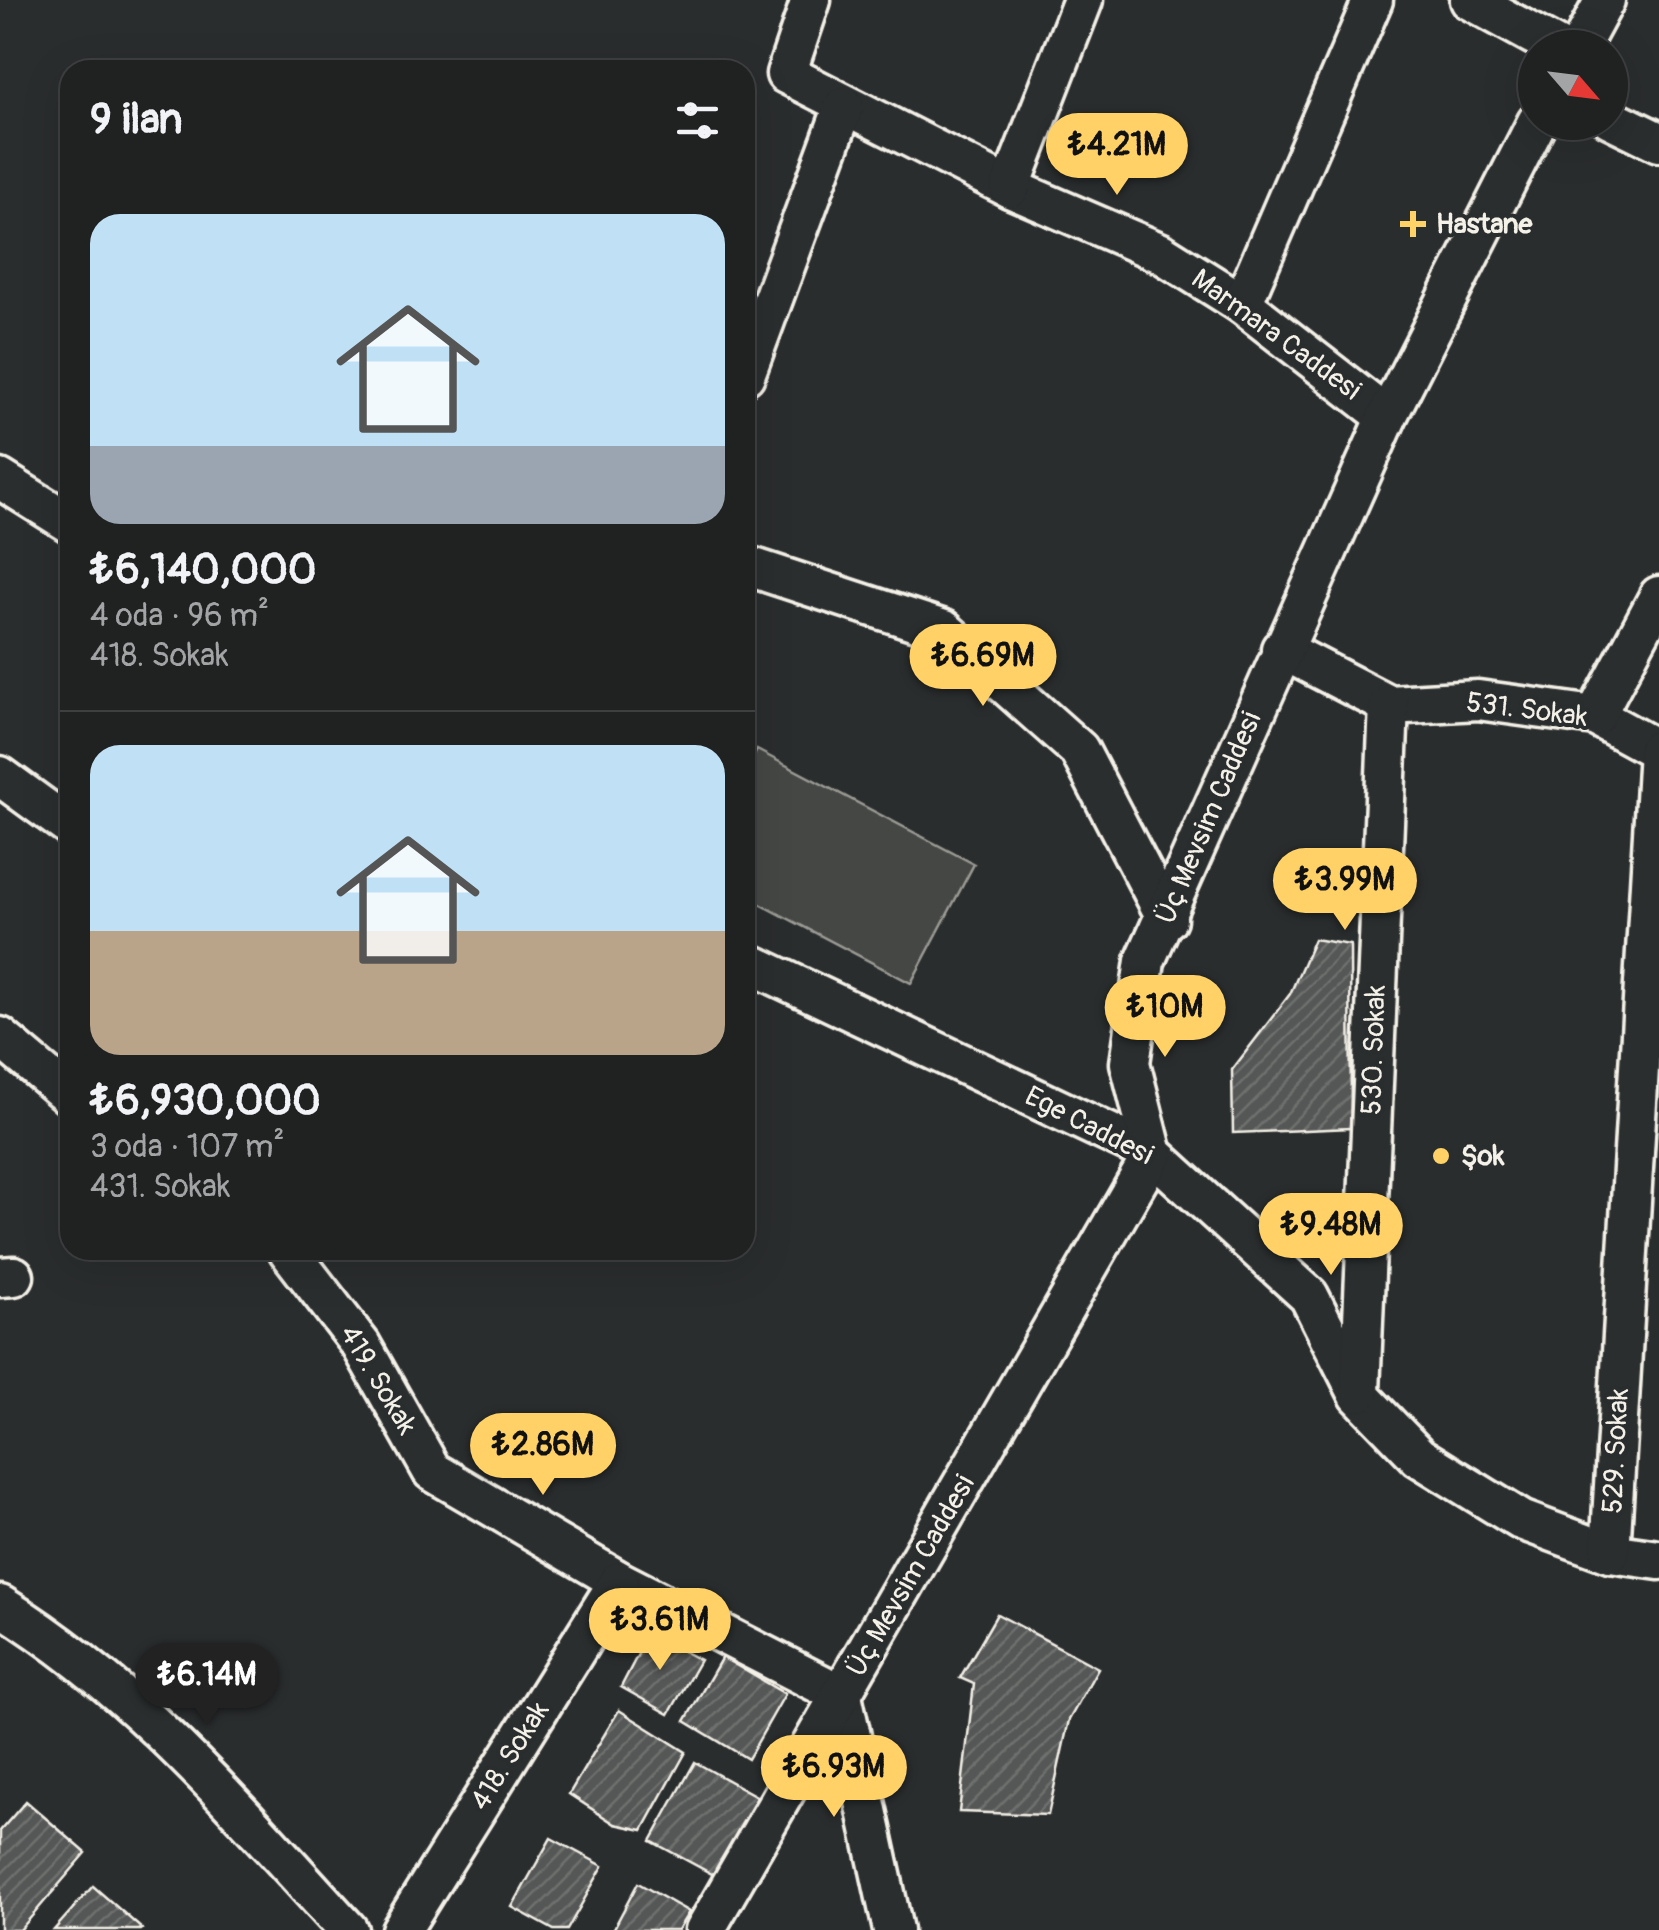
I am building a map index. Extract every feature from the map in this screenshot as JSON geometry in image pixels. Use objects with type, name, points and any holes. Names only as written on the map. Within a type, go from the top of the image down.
[{"type":"street","name":"Marmara Caddesi","points":[[811,0],[786,74],[1010,188],[1161,253],[1242,304],[1387,417]]},
{"type":"street","points":[[1010,188],[1083,0]]},
{"type":"street","points":[[1242,304],[1373,0]]},
{"type":"street","points":[[1470,0],[1525,30]]},
{"type":"street","points":[[1589,30],[1605,0]]},
{"type":"street","points":[[755,348],[844,106]]},
{"type":"street","points":[[1628,127],[1659,142]]},
{"type":"street","name":"Üç Mevsim Caddesi","points":[[705,1930],[1153,1154],[1130,1063],[1146,961],[1280,649],[1387,417],[1528,140]]},
{"type":"street","points":[[0,479],[60,517]]},
{"type":"street","points":[[755,568],[944,630],[1079,750],[1167,918]]},
{"type":"street","points":[[1595,716],[1659,596]]},
{"type":"street","points":[[1280,649],[1389,705]]},
{"type":"street","name":"531. Sokak","points":[[1389,705],[1478,700],[1595,716],[1659,750]]},
{"type":"street","name":"530. Sokak","points":[[1360,1395],[1389,705]]},
{"type":"street","name":"529. Sokak","points":[[1610,1553],[1659,750]]},
{"type":"street","points":[[0,776],[60,820]]},
{"type":"street","name":"Ege Caddesi","points":[[755,966],[1153,1154],[1309,1296],[1360,1395],[1419,1457],[1522,1520],[1610,1553],[1659,1560]]},
{"type":"street","points":[[0,1037],[60,1088]]},
{"type":"street","name":"419. Sokak","points":[[296,1260],[361,1346],[432,1471],[619,1581],[842,1695]]},
{"type":"street","name":"418. Sokak","points":[[401,1930],[619,1581]]},
{"type":"street","points":[[0,1605],[59,1642],[156,1723],[348,1930]]},
{"type":"street","points":[[842,1695],[893,1930]]},
{"type":"shaded area","points":[[757,750],[974,864],[911,983],[755,901]]},
{"type":"building","points":[[1314,939],[1350,945],[1351,1128],[1233,1133],[1232,1070],[1290,994]]},
{"type":"building","points":[[997,1614],[1098,1668],[1069,1720],[1048,1815],[959,1812],[974,1684],[960,1678]]},
{"type":"building","points":[[649,1633],[700,1660],[669,1714],[621,1687]]},
{"type":"building","points":[[722,1657],[785,1694],[748,1759],[685,1721]]},
{"type":"building","points":[[619,1710],[686,1752],[643,1830],[615,1824],[569,1794]]},
{"type":"building","points":[[695,1762],[758,1797],[714,1875],[651,1841]]},
{"type":"building","points":[[26,1801],[86,1853],[20,1930],[0,1930],[0,1831]]},
{"type":"building","points":[[551,1838],[603,1866],[567,1930],[554,1930],[512,1907]]},
{"type":"building","points":[[638,1883],[689,1912],[678,1930],[613,1930]]},
{"type":"building","points":[[93,1886],[142,1929],[54,1930]]},
{"type":"place","name":"Hastane","points":[[1413,224]]},
{"type":"place","name":"Şok","points":[[1441,1156]]}]
